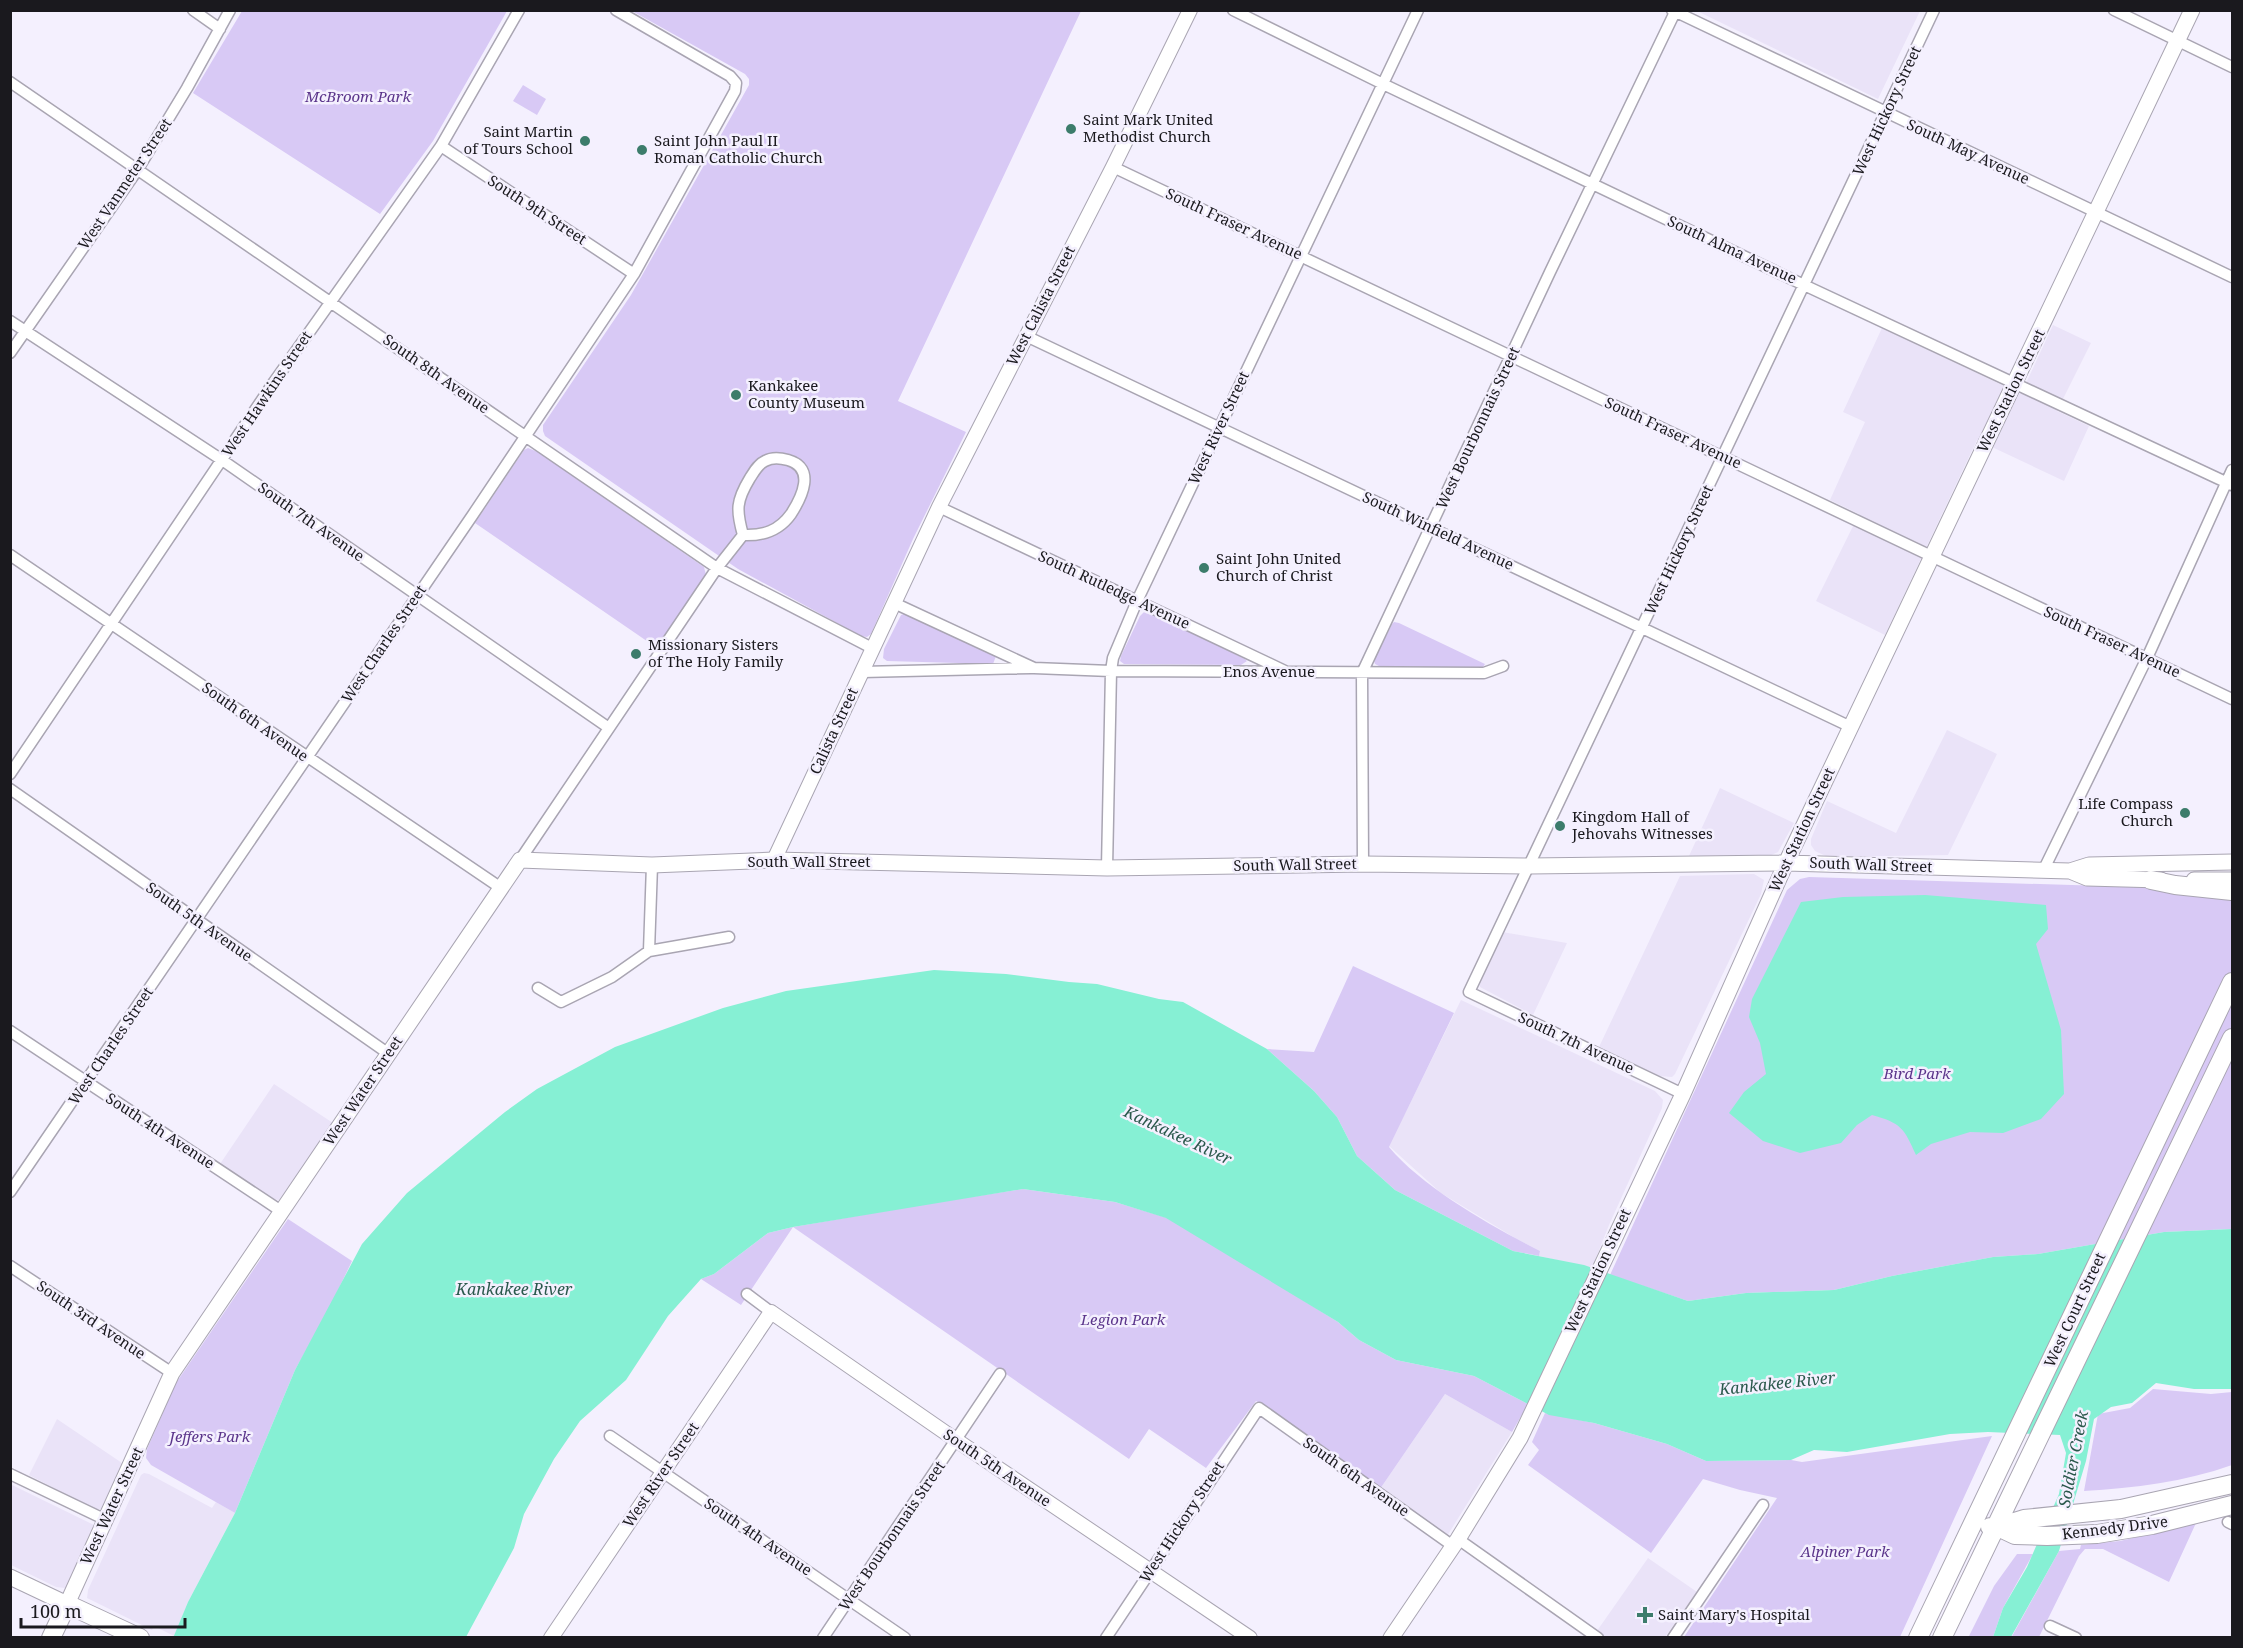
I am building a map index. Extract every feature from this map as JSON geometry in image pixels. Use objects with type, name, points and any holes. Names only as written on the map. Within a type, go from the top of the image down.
[{"type":"main road","name":"West Station Street","points":[[1391,1638],[1520,1438],[1683,1094],[1786,863],[2192,10]]},
{"type":"main road","name":"South Wall Street","points":[[520,860],[652,864],[774,860],[1107,868],[1363,864],[1529,866],[1786,863],[2043,871],[2070,871],[2088,865],[2232,862]]},
{"type":"main road","name":"West Water Street","points":[[51,1638],[172,1373],[520,860]]},
{"type":"main road","name":"South Wall Street","points":[[2070,871],[2087,878],[2232,880]]},
{"type":"main road","points":[[2151,880],[2232,891]]},
{"type":"main road","name":"West Court Street","points":[[1918,1638],[2232,982]]},
{"type":"main road","name":"West Court Street","points":[[1942,1638],[1998,1527],[2029,1457],[2184,1142],[2232,1038]]},
{"type":"main road","name":"Kennedy Drive","points":[[1971,1527],[2020,1527],[2179,1497],[2232,1484]]},
{"type":"main road","name":"Kennedy Drive","points":[[2020,1527],[2047,1536],[2097,1534],[2152,1525],[2231,1517]]},
{"type":"main road","points":[[10,1577],[140,1638]]},
{"type":"street","points":[[193,10],[220,29]]},
{"type":"street","name":"West Vanmeter Street","points":[[10,353],[138,169],[187,88],[230,10]]},
{"type":"street","name":"West Hawkins Street","points":[[10,774],[331,301],[441,146],[519,10]]},
{"type":"street","name":"West Charles Street","points":[[10,1192],[418,595],[634,274],[735,91],[736,83],[730,76],[616,10]]},
{"type":"street","name":"West Calista Street","points":[[894,603],[939,507],[1113,167],[1190,10]]},
{"type":"street","name":"South Alma Avenue","points":[[1233,10],[1804,285],[2230,484]]},
{"type":"street","name":"West River Street","points":[[1107,868],[1113,658],[1137,601],[1418,10]]},
{"type":"street","name":"West Hickory Street","points":[[1469,992],[1934,10]]},
{"type":"street","points":[[2114,10],[2232,67]]},
{"type":"street","name":"South May Avenue","points":[[1674,11],[2232,277]]},
{"type":"street","name":"West Bourbonnais Street","points":[[1363,864],[1362,673],[1674,11]]},
{"type":"street","name":"South 8th Avenue","points":[[10,82],[717,568],[872,648]]},
{"type":"street","name":"South 9th Street","points":[[441,146],[634,274]]},
{"type":"street","name":"South Fraser Avenue","points":[[1113,167],[2232,699]]},
{"type":"street","name":"South 7th Avenue","points":[[10,321],[222,460],[609,728]]},
{"type":"street","name":"South Winfield Avenue","points":[[1026,336],[1851,727]]},
{"type":"street","points":[[774,458],[796,464],[804,475],[805,483],[792,512],[784,522],[769,532],[754,536],[743,535],[739,498],[758,466],[765,460],[774,458]]},
{"type":"street","points":[[2043,871],[2230,484],[2232,470]]},
{"type":"street","name":"South Rutledge Avenue","points":[[939,507],[1288,673]]},
{"type":"street","name":"West Water Street","points":[[520,860],[717,568],[743,535]]},
{"type":"street","name":"South 6th Avenue","points":[[10,555],[501,888]]},
{"type":"street","name":"Calista Street","points":[[774,860],[894,603]]},
{"type":"street","name":"Enos Avenue","points":[[894,603],[1035,668]]},
{"type":"street","name":"Enos Avenue","points":[[862,672],[1035,668],[1288,673],[1484,673],[1503,666]]},
{"type":"street","name":"South 5th Avenue","points":[[10,789],[389,1054]]},
{"type":"street","points":[[649,951],[652,864]]},
{"type":"street","points":[[538,988],[561,1002],[612,977],[649,951],[729,937]]},
{"type":"street","name":"South 7th Avenue","points":[[1469,992],[1683,1094]]},
{"type":"street","name":"South 4th Avenue","points":[[10,1031],[281,1211]]},
{"type":"street","name":"South 3rd Avenue","points":[[10,1266],[172,1373]]},
{"type":"street","name":"South 5th Avenue","points":[[747,1294],[956,1440],[1250,1638]]},
{"type":"street","name":"West River Street","points":[[553,1636],[771,1312]]},
{"type":"street","name":"West Bourbonnais Street","points":[[823,1638],[1000,1374]]},
{"type":"street","name":"West Hickory Street","points":[[1106,1638],[1259,1408]]},
{"type":"street","name":"South 6th Avenue","points":[[1259,1408],[1598,1638]]},
{"type":"street","name":"South 4th Avenue","points":[[610,1436],[905,1638]]},
{"type":"street","points":[[10,1474],[106,1520]]},
{"type":"street","points":[[1673,1638],[1763,1505]]},
{"type":"street","points":[[2050,1626],[2076,1638]]},
{"type":"shaded area","points":[[1697,11],[1920,11],[1878,99]]},
{"type":"shaded area","points":[[2053,325],[2091,343],[2057,411],[2089,426],[2064,481],[1977,440],[1885,635],[1816,601],[1859,514],[1830,500],[1865,422],[1843,412],[1882,328],[2021,394]]},
{"type":"shaded area","points":[[1947,730],[1997,754],[1948,855],[1828,857],[1815,851],[1811,845],[1811,839],[1827,801],[1896,833]]},
{"type":"shaded area","points":[[1720,788],[1794,823],[1778,852],[1767,857],[1689,856]]},
{"type":"shaded area","points":[[1754,874],[1764,880],[1761,894],[1675,1074],[1672,1077],[1659,1076],[1599,1047],[1680,876]]},
{"type":"shaded area","points":[[1502,932],[1567,943],[1533,1015],[1480,987],[1479,983]]},
{"type":"shaded area","points":[[1461,1000],[1655,1091],[1663,1100],[1662,1108],[1592,1268],[1539,1256],[1540,1251],[1441,1193],[1389,1146]]},
{"type":"shaded area","points":[[274,1084],[333,1123],[279,1200],[272,1199],[220,1164]]},
{"type":"shaded area","points":[[1445,1394],[1512,1432],[1447,1536],[1380,1489]]},
{"type":"shaded area","points":[[57,1419],[124,1466],[102,1509],[94,1509],[29,1475]]},
{"type":"shaded area","points":[[144,1473],[212,1508],[216,1502],[235,1513],[188,1602],[174,1636],[154,1626],[152,1630],[87,1598],[88,1590],[141,1475]]},
{"type":"shaded area","points":[[10,1484],[94,1525],[95,1530],[65,1588],[56,1587],[11,1565]]},
{"type":"shaded area","name":"Saint Mary's Hospital","points":[[1648,1558],[1697,1592],[1665,1637],[1592,1638]]},
{"type":"green space","name":"McBroom Park","points":[[242,11],[507,11],[433,141],[380,214],[193,93]]},
{"type":"green space","points":[[632,11],[1081,11],[898,401],[966,432],[913,539],[871,634],[867,637],[861,636],[738,569],[545,436],[543,431],[543,425],[631,295],[749,85],[749,79],[745,74]]},
{"type":"green space","points":[[523,85],[546,99],[537,115],[513,101]]},
{"type":"green space","points":[[528,448],[538,452],[704,567],[706,575],[657,648],[475,523],[524,450]]},
{"type":"green space","points":[[1146,610],[1247,661],[1241,665],[1124,664],[1120,661],[1121,656],[1140,616]]},
{"type":"green space","points":[[904,614],[996,656],[993,664],[887,661],[883,658],[884,649],[901,615]]},
{"type":"green space","points":[[1394,622],[1485,664],[1480,668],[1379,666],[1374,661]]},
{"type":"green space","name":"Bird Park","points":[[1809,877],[2136,887],[2232,898],[2232,1229],[2164,1232],[2038,1254],[1993,1257],[1892,1276],[1834,1290],[1746,1293],[1688,1301],[1610,1275],[1787,890],[1800,879]]},
{"type":"green space","points":[[1353,966],[1454,1013],[1389,1147],[1439,1192],[1540,1251],[1539,1256],[1513,1251],[1395,1190],[1357,1156],[1337,1117],[1314,1091],[1267,1049],[1314,1052]]},
{"type":"green space","name":"Legion Park","points":[[1023,1189],[1115,1202],[1174,1220],[1338,1322],[1359,1340],[1396,1360],[1474,1376],[1528,1404],[1512,1432],[1445,1394],[1380,1489],[1256,1401],[1206,1468],[1149,1429],[1129,1459],[793,1227]]},
{"type":"green space","name":"Jeffers Park","points":[[288,1219],[352,1261],[330,1307],[295,1370],[235,1513],[151,1465],[146,1458],[147,1449],[176,1383]]},
{"type":"green space","points":[[793,1227],[741,1305],[701,1279],[714,1274],[768,1233]]},
{"type":"green space","points":[[2153,1389],[2211,1394],[2232,1392],[2232,1465],[2196,1476],[2159,1483],[2084,1491],[2098,1414],[2130,1408]]},
{"type":"green space","name":"Alpiner Park","points":[[1545,1413],[1594,1423],[1667,1444],[1706,1461],[1791,1460],[1802,1462],[1992,1436],[1900,1637],[1684,1637],[1777,1498],[1703,1479],[1651,1553],[1528,1465],[1539,1450],[1532,1442]]},
{"type":"green space","points":[[2196,1523],[2169,1582],[2103,1549],[2085,1549],[2079,1556],[2039,1637],[2011,1638],[2059,1551],[2080,1549],[2081,1545],[2120,1541]]},
{"type":"green space","points":[[2017,1554],[2033,1554],[2003,1608],[1993,1637],[1968,1638],[1994,1586]]},
{"type":"water","points":[[1925,895],[2046,905],[2048,929],[2036,944],[2061,1030],[2064,1094],[2041,1119],[2003,1133],[1970,1132],[1931,1144],[1916,1155],[1908,1138],[1896,1124],[1872,1115],[1857,1125],[1841,1143],[1800,1153],[1763,1141],[1729,1113],[1744,1092],[1766,1074],[1760,1043],[1749,1017],[1752,999],[1801,902],[1843,897]]},
{"type":"water","name":"Kankakee River","points":[[934,970],[1006,974],[1097,984],[1159,999],[1183,1002],[1267,1049],[1314,1091],[1337,1117],[1357,1156],[1395,1190],[1513,1251],[1584,1265],[1688,1301],[1746,1293],[1834,1290],[1892,1276],[1993,1257],[2038,1254],[2164,1232],[2232,1229],[2232,1389],[2194,1389],[2156,1383],[2132,1403],[2111,1407],[2094,1419],[2086,1461],[2059,1551],[2011,1637],[1993,1637],[2003,1608],[2027,1567],[2059,1494],[2066,1453],[2060,1435],[1988,1432],[1950,1434],[1847,1452],[1814,1450],[1791,1460],[1706,1461],[1667,1444],[1594,1423],[1549,1415],[1474,1376],[1396,1360],[1359,1340],[1338,1322],[1166,1218],[1115,1202],[1023,1189],[768,1233],[714,1274],[701,1279],[668,1316],[626,1380],[580,1421],[554,1459],[524,1514],[514,1548],[466,1637],[173,1638],[188,1602],[235,1513],[295,1370],[362,1244],[407,1193],[505,1112],[537,1089],[615,1047],[723,1008],[786,991]]},
{"type":"place","name":"Saint Mark United Methodist Church","points":[[1071,129]]},
{"type":"place","name":"Saint Martin of Tours School","points":[[585,141]]},
{"type":"place","name":"Saint John Paul II Roman Catholic Church","points":[[642,150]]},
{"type":"place","name":"Kankakee County Museum","points":[[736,395]]},
{"type":"place","name":"Saint John United Church of Christ","points":[[1204,568]]},
{"type":"place","name":"Missionary Sisters of The Holy Family","points":[[636,654]]},
{"type":"place","name":"Life Compass Church","points":[[2185,813]]},
{"type":"place","name":"Kingdom Hall of Jehovahs Witnesses","points":[[1560,826]]},
{"type":"place","name":"Saint Mary's Hospital","points":[[1645,1615]]},
{"type":"water label","name":"Soldier Creek","points":[[2073,1459]]}]
